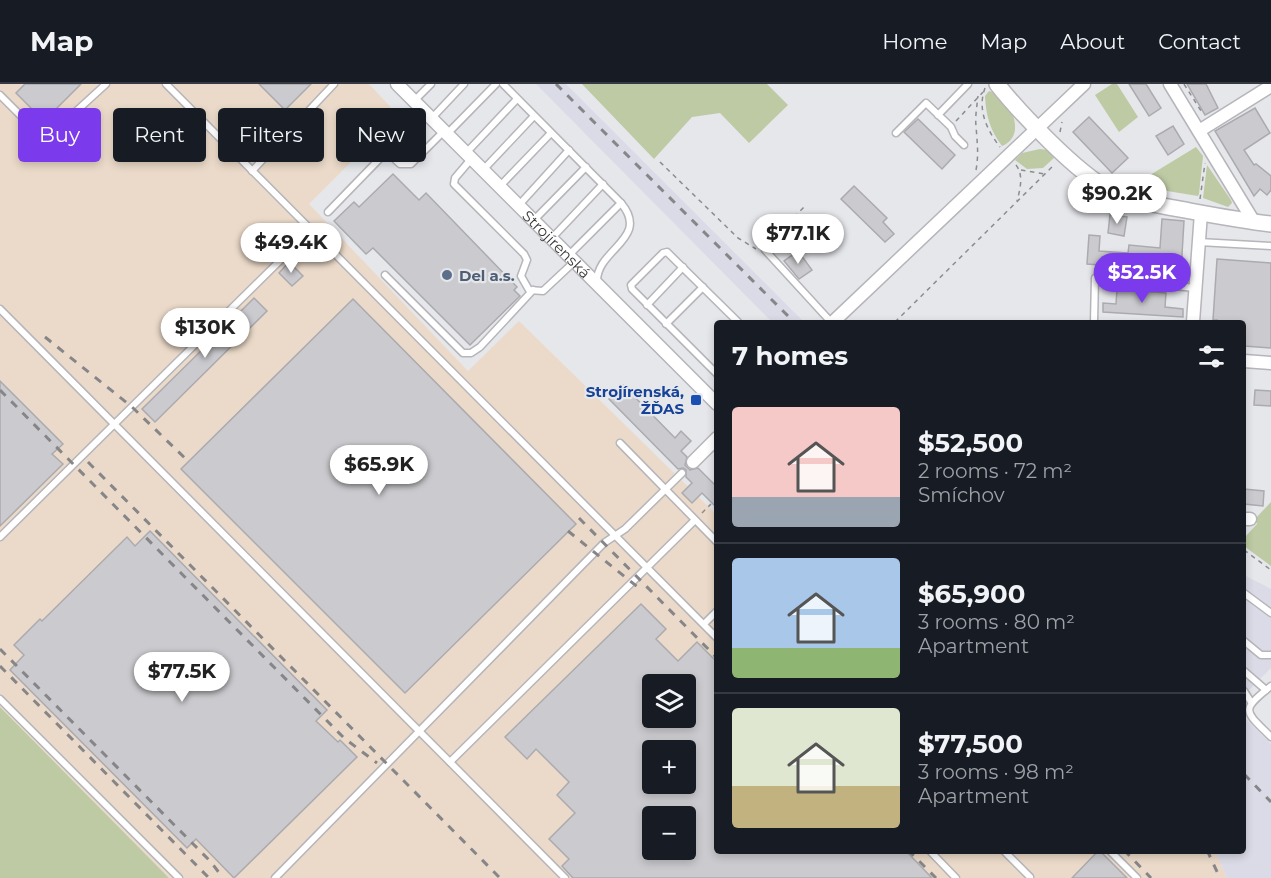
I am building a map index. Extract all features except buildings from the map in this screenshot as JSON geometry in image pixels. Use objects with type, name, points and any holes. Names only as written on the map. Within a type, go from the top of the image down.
[{"type":"street","name":"Strojírenská","points":[[397,84],[416,100],[714,401]]},
{"type":"street","points":[[997,84],[1038,128],[1092,179],[1123,195],[1155,204],[1201,206],[1254,222],[1271,224]]},
{"type":"street","points":[[1170,84],[1205,127],[1254,222]]},
{"type":"street","points":[[834,320],[1038,128],[1079,86]]},
{"type":"street","points":[[1205,127],[1271,86]]},
{"type":"street","points":[[1193,320],[1201,206]]},
{"type":"street","points":[[1246,361],[1271,363]]},
{"type":"street","points":[[693,462],[714,441]]},
{"type":"lane","points":[[0,95],[37,132],[49,136],[106,84]]},
{"type":"lane","points":[[166,84],[714,635]]},
{"type":"lane","points":[[252,171],[334,84]]},
{"type":"lane","points":[[416,100],[431,84]]},
{"type":"lane","points":[[426,117],[464,84]]},
{"type":"lane","points":[[426,151],[496,84]]},
{"type":"lane","points":[[503,84],[603,184],[629,214],[630,227],[625,237],[597,272],[597,283]]},
{"type":"lane","points":[[938,115],[968,84]]},
{"type":"lane","points":[[518,99],[470,155],[455,178],[454,184],[524,254],[527,260],[521,276],[530,290],[543,291],[621,203]]},
{"type":"lane","points":[[896,133],[926,103],[951,127],[955,136],[964,145]]},
{"type":"lane","points":[[484,169],[534,116]]},
{"type":"lane","points":[[500,186],[551,133]]},
{"type":"lane","points":[[519,205],[569,150]]},
{"type":"lane","points":[[328,212],[376,162]]},
{"type":"lane","points":[[398,162],[400,164],[413,162]]},
{"type":"lane","points":[[534,220],[586,167]]},
{"type":"lane","points":[[552,238],[603,184]]},
{"type":"lane","points":[[0,537],[311,230]]},
{"type":"lane","points":[[1199,242],[1271,246]]},
{"type":"lane","points":[[765,249],[830,320]]},
{"type":"lane","points":[[714,371],[632,289],[632,284],[666,251],[736,320]]},
{"type":"lane","points":[[647,304],[683,267]]},
{"type":"lane","points":[[385,275],[463,353],[471,353],[480,347],[534,291]]},
{"type":"lane","points":[[1094,320],[1095,278],[1196,288]]},
{"type":"lane","points":[[666,324],[703,287]]},
{"type":"lane","points":[[0,309],[565,878]]},
{"type":"lane","points":[[620,443],[714,539]]},
{"type":"lane","points":[[275,878],[604,543],[625,529],[682,473]]},
{"type":"lane","points":[[450,762],[695,520]]},
{"type":"lane","points":[[1246,594],[1271,613]]},
{"type":"lane","points":[[704,624],[714,614]]},
{"type":"lane","points":[[1246,643],[1261,655],[1271,655]]},
{"type":"lane","points":[[1246,672],[1268,688],[1251,702],[1249,710],[1251,717],[1271,737]]},
{"type":"lane","points":[[1246,694],[1251,702]]},
{"type":"lane","points":[[0,699],[178,878]]},
{"type":"lane","points":[[933,854],[956,878]]},
{"type":"lane","points":[[1007,854],[1030,877]]},
{"type":"lane","points":[[1113,854],[1137,878]]},
{"type":"path","points":[[1184,84],[1205,127]]},
{"type":"path","points":[[951,127],[984,91],[983,116],[989,133],[1002,150]]},
{"type":"path","points":[[974,189],[978,161],[976,124],[978,96]]},
{"type":"path","points":[[1061,136],[1060,126],[1063,120]]},
{"type":"path","points":[[897,320],[1065,154]]},
{"type":"path","points":[[1201,206],[1206,156]]},
{"type":"path","points":[[660,162],[747,245],[755,249],[765,249],[806,205]]},
{"type":"path","points":[[1017,202],[1020,170],[1045,174]]},
{"type":"path","points":[[695,520],[711,504]]},
{"type":"path","points":[[1246,551],[1271,570]]},
{"type":"shaded area","points":[[0,84],[369,84],[391,108],[336,108],[336,162],[351,162],[309,204],[468,371],[519,321],[714,512],[714,854],[1216,854],[1227,878],[169,878],[0,707]]},
{"type":"shaded area","points":[[536,84],[566,84],[802,320],[770,320]]},
{"type":"shaded area","points":[[1246,576],[1271,589],[1271,668],[1246,693]]},
{"type":"shaded area","points":[[1246,719],[1271,744],[1271,878],[1227,878],[1216,854],[1246,854]]},
{"type":"green space","points":[[582,84],[767,84],[788,105],[749,143],[720,113],[692,117],[654,159]]},
{"type":"green space","points":[[1112,84],[1117,84],[1138,117],[1119,132],[1095,95]]},
{"type":"green space","points":[[989,91],[1003,100],[1013,116],[1014,133],[1010,141],[1002,146],[994,134],[988,116],[985,96]]},
{"type":"green space","points":[[1196,147],[1203,156],[1198,196],[1161,190],[1161,188],[1132,186]]},
{"type":"green space","points":[[1040,149],[1048,150],[1056,156],[1043,168],[1027,169],[1015,160],[1022,153]]},
{"type":"green space","points":[[1207,165],[1231,200],[1232,203],[1228,207],[1203,198]]},
{"type":"green space","points":[[1271,502],[1271,566],[1246,547],[1246,536],[1257,524],[1255,519]]},
{"type":"green space","points":[[0,707],[169,878],[0,878]]},
{"type":"railway","points":[[556,84],[792,320]]},
{"type":"railway","points":[[45,337],[132,407],[188,461]]},
{"type":"railway","points":[[0,390],[344,738],[377,763]]},
{"type":"railway","points":[[88,462],[500,878]]},
{"type":"railway","points":[[579,518],[714,655]]},
{"type":"railway","points":[[568,531],[640,589]]},
{"type":"railway","points":[[0,649],[211,862],[223,878]]},
{"type":"railway","points":[[0,666],[209,878]]},
{"type":"railway","points":[[1246,776],[1271,802]]},
{"type":"railway","points":[[912,854],[936,878]]},
{"type":"railway","points":[[1128,854],[1151,878]]},
{"type":"railway","points":[[1209,854],[1220,878]]},
{"type":"place","name":"Del a.s.","points":[[447,275]]},
{"type":"place","name":"Strojírenská, ŽĎAS","points":[[696,400]]}]
